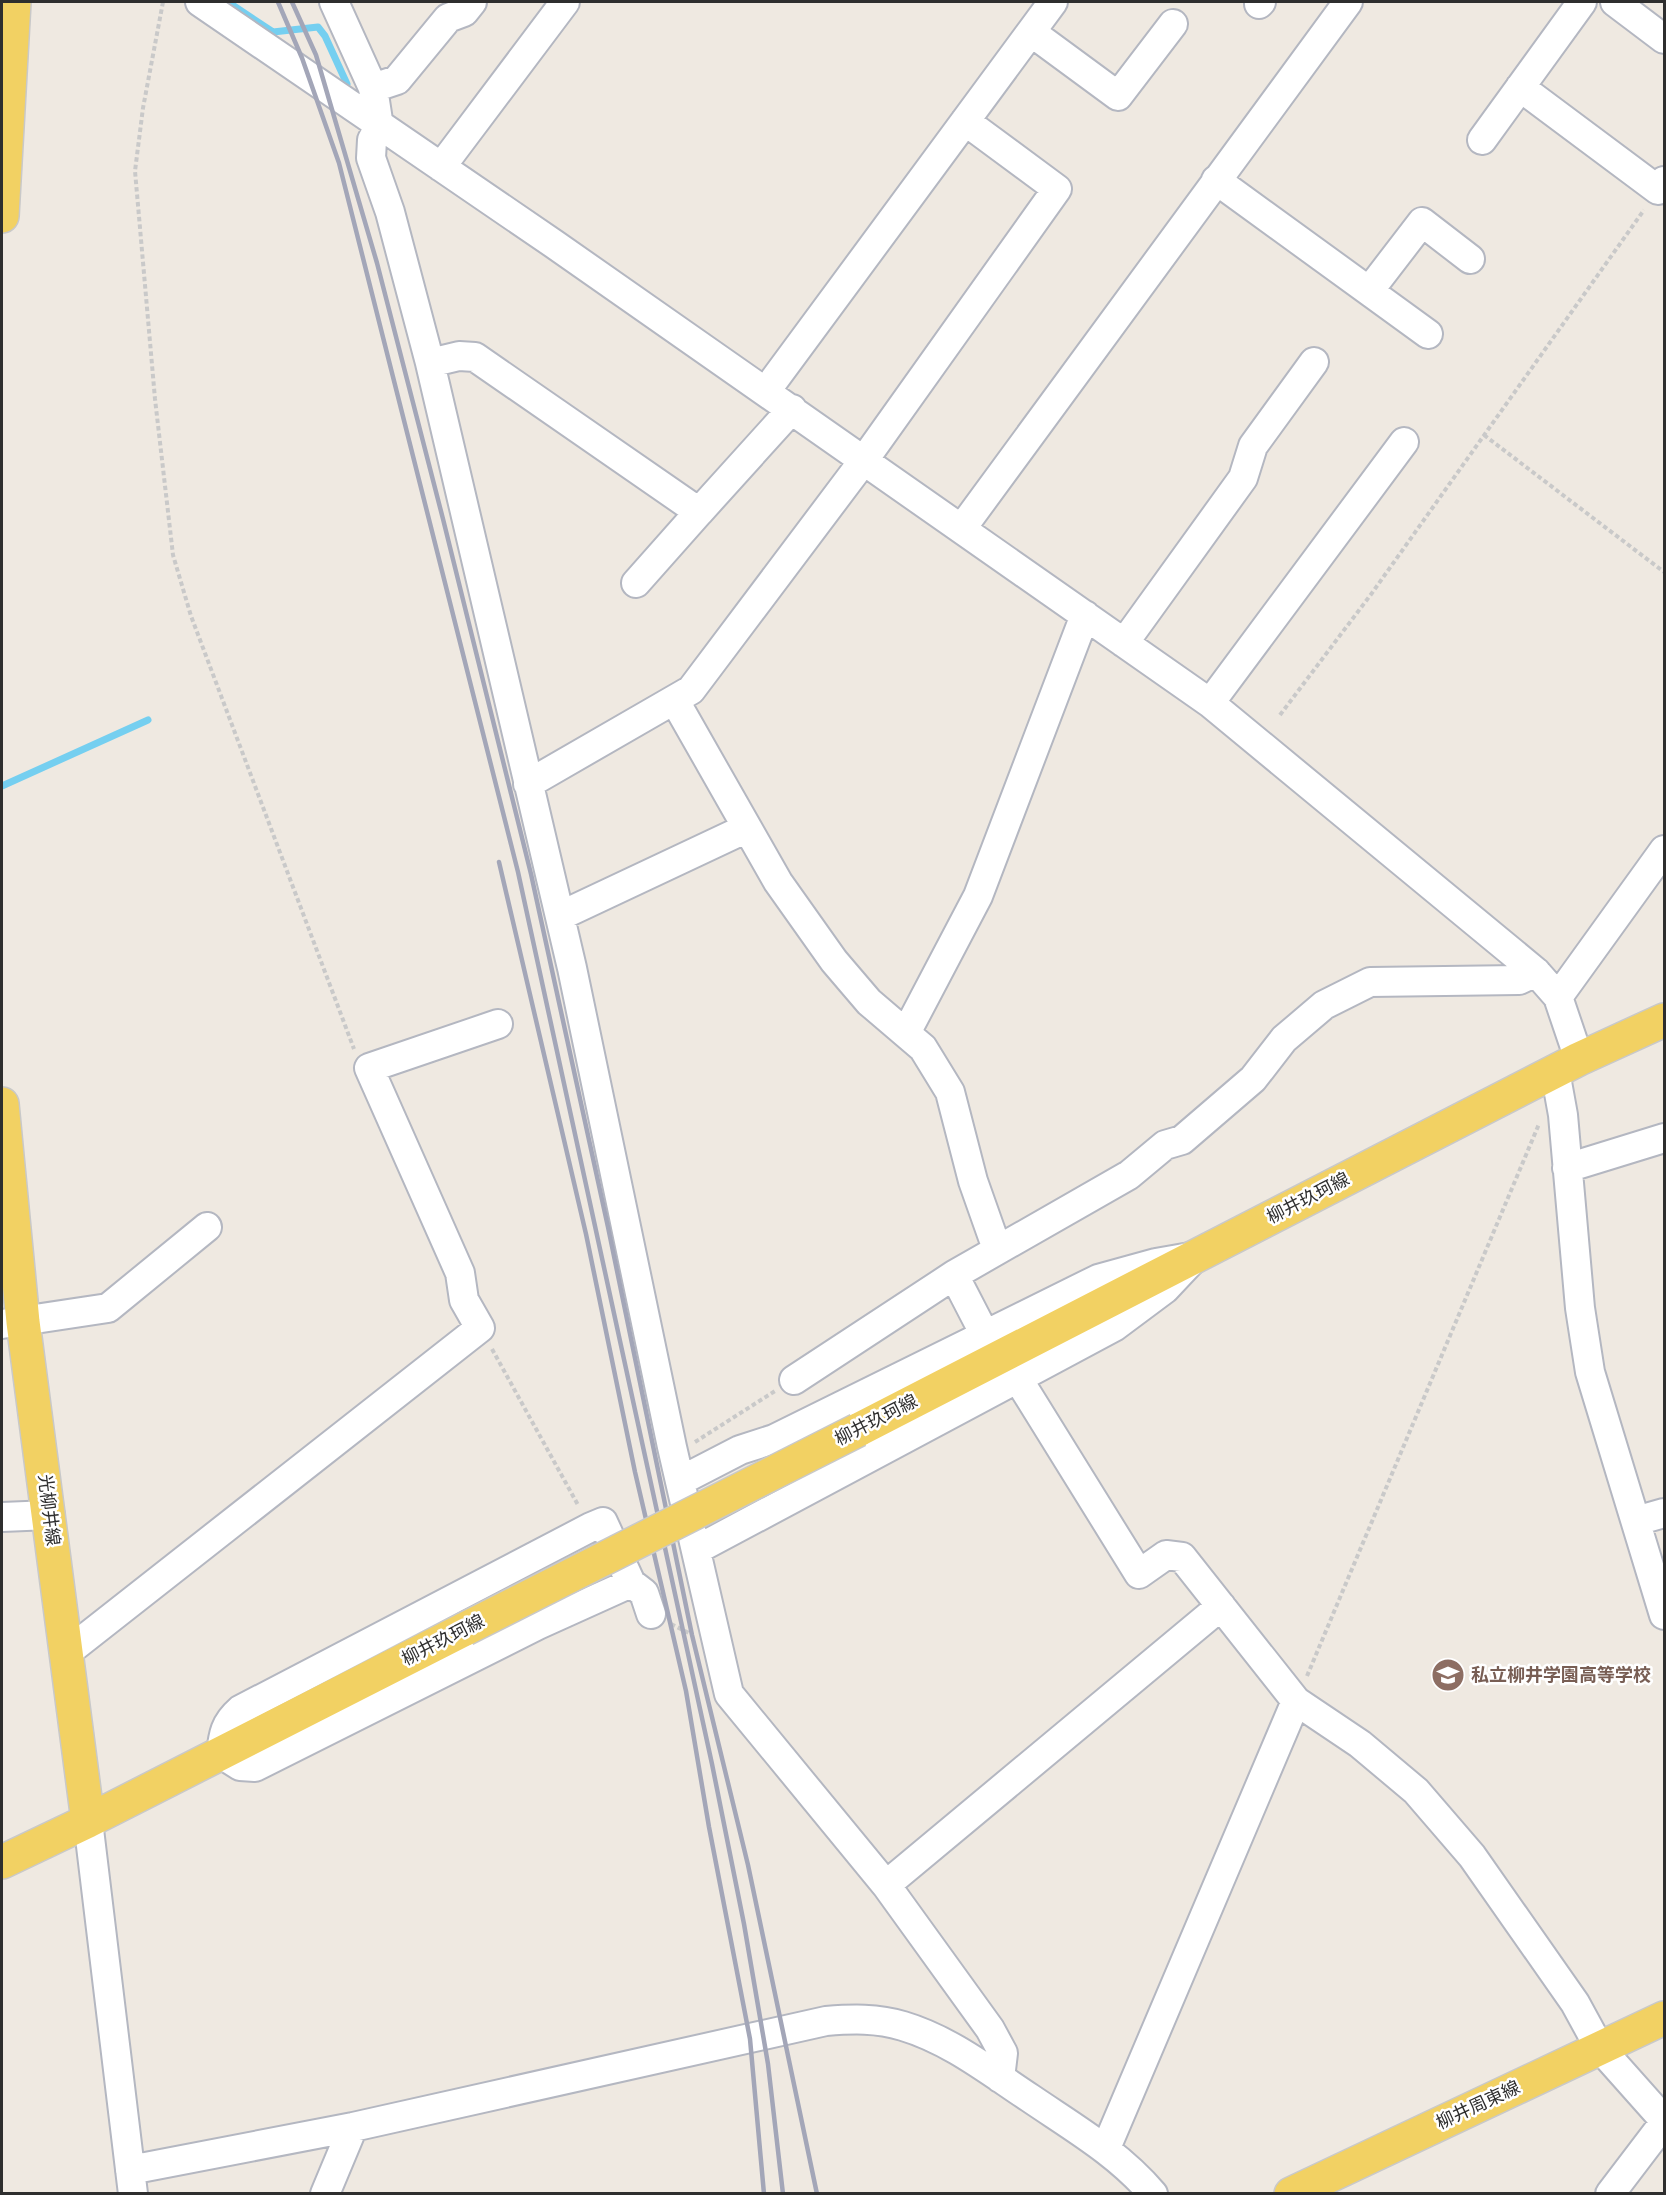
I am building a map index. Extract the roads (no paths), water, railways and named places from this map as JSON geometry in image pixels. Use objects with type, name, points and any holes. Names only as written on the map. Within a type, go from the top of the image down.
[{"type":"main road","points":[[2,216],[14,2]]},
{"type":"main road","name":"柳井玖珂線","points":[[88,1821],[858,1430],[1567,1065],[1665,1020]]},
{"type":"main road","name":"光柳井線","points":[[2,1104],[12,1323],[50,1515],[65,1654],[88,1821]]},
{"type":"main road","points":[[2,1862],[88,1821]]},
{"type":"main road","name":"柳井周東線","points":[[1291,2193],[1665,2018]]},
{"type":"street","points":[[200,2],[792,409],[1210,704],[1536,972],[1558,997],[1571,1031],[1563,1115],[1580,1308],[1590,1372],[1665,1615]]},
{"type":"street","points":[[334,2],[373,88],[379,127],[372,140],[371,158],[390,212],[430,363],[560,916],[672,1447],[729,1695],[886,1885],[990,2029],[1003,2053],[1000,2078]]},
{"type":"street","points":[[373,88],[397,80],[448,18],[464,12],[472,2]]},
{"type":"street","points":[[441,167],[566,2]]},
{"type":"street","points":[[766,391],[1053,2]]},
{"type":"street","points":[[962,528],[1348,2]]},
{"type":"street","points":[[1482,140],[1582,2]]},
{"type":"street","points":[[1615,2],[1665,39]]},
{"type":"street","points":[[1031,32],[1118,96],[1173,24]]},
{"type":"street","points":[[1520,87],[1661,186]]},
{"type":"street","points":[[528,784],[691,690],[864,460],[1057,189],[965,121]]},
{"type":"street","points":[[1216,180],[1428,334]]},
{"type":"street","points":[[1369,291],[1422,222],[1470,259]]},
{"type":"street","points":[[430,363],[459,356],[475,357],[699,512]]},
{"type":"street","points":[[1124,643],[1243,478],[1253,446],[1314,362]]},
{"type":"street","points":[[636,583],[792,409]]},
{"type":"street","points":[[1210,704],[1404,442]]},
{"type":"street","points":[[906,1033],[978,896],[1085,615]]},
{"type":"street","points":[[675,701],[778,882],[834,961],[869,1002],[922,1048],[950,1092],[973,1181],[997,1249]]},
{"type":"street","points":[[560,916],[747,828]]},
{"type":"street","points":[[1558,997],[1665,850]]},
{"type":"street","points":[[794,1380],[954,1275],[997,1249],[1030,1234],[1129,1175],[1166,1145],[1182,1140],[1253,1079],[1284,1039],[1323,1005],[1370,982],[1519,980],[1536,972]]},
{"type":"street","points":[[65,1654],[480,1328],[464,1300],[460,1273],[369,1068],[498,1024]]},
{"type":"street","points":[[1567,1168],[1665,1138]]},
{"type":"street","points":[[12,1323],[108,1308],[207,1227]]},
{"type":"street","points":[[680,1481],[740,1450],[774,1439],[1098,1279],[1156,1263],[1196,1256]]},
{"type":"street","points":[[696,1550],[1114,1327],[1165,1289],[1196,1256]]},
{"type":"street","points":[[954,1275],[985,1335]]},
{"type":"street","points":[[1018,1379],[1140,1574],[1166,1555],[1182,1557],[1296,1701],[1360,1744],[1416,1791],[1472,1856],[1575,2003],[1599,2048],[1665,2121],[1610,2193]]},
{"type":"street","points":[[774,1439],[802,1494]]},
{"type":"street","points":[[1636,1521],[1665,1513]]},
{"type":"street","points":[[2,1517],[50,1515]]},
{"type":"street","points":[[630,1583],[538,1625],[255,1767],[240,1766],[221,1754],[223,1734],[229,1719],[240,1710],[603,1522],[630,1583],[644,1593],[651,1614]]},
{"type":"street","points":[[886,1885],[1221,1606]]},
{"type":"street","points":[[1106,2148],[1296,1701]]},
{"type":"street","points":[[88,1821],[131,2182],[353,2127],[826,2021],[864,2018],[901,2026],[933,2037],[1106,2148],[1153,2193]]},
{"type":"street","points":[[325,2193],[353,2127]]},
{"type":"waterway","points":[[228,2],[273,32],[318,27],[325,36],[347,84]]},
{"type":"waterway","points":[[2,786],[148,720]]},
{"type":"railway","points":[[278,2],[302,58],[339,163],[518,872],[712,1764],[744,1924],[768,2064],[783,2194]]},
{"type":"railway","points":[[292,2],[316,55],[377,263],[531,874],[608,1227],[692,1635],[748,1865],[817,2194]]},
{"type":"railway","points":[[499,862],[586,1234],[635,1472],[686,1691],[709,1827],[750,2039],[764,2194]]},
{"type":"place","name":"私立柳井学園高等学校","points":[[1448,1675]]}]
